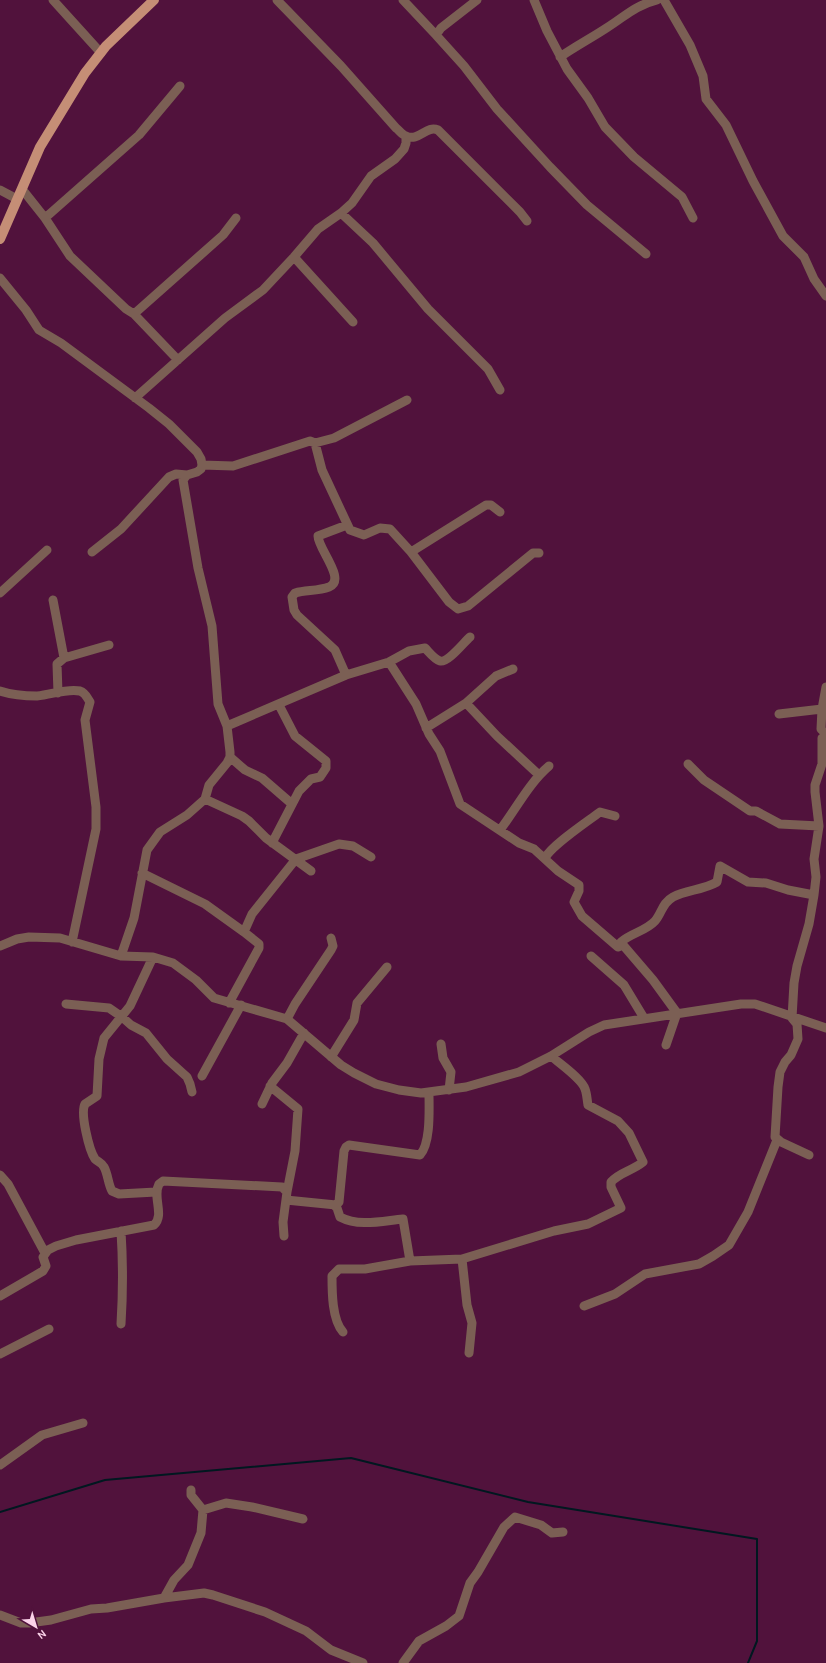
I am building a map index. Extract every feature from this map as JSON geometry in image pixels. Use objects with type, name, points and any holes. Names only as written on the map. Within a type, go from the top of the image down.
[{"type":"main road","points":[[0,239],[40,147],[85,73],[101,53],[151,1]]},
{"type":"street","points":[[53,0],[101,53]]},
{"type":"street","points":[[277,0],[341,66],[396,128],[406,136],[415,137],[433,128],[438,130],[520,212],[527,221]]},
{"type":"street","points":[[403,0],[464,66],[497,109],[550,167],[587,205],[646,254]]},
{"type":"street","points":[[534,0],[560,57],[588,98],[605,127],[634,157],[682,196],[693,218]]},
{"type":"street","points":[[560,57],[610,26],[626,13],[646,3],[657,0]]},
{"type":"street","points":[[664,0],[693,51],[703,76],[706,98],[726,125],[753,181],[783,236],[804,257],[814,279],[826,296]]},
{"type":"street","points":[[436,35],[441,28],[474,1]]},
{"type":"street","points":[[45,218],[139,135],[180,86]]},
{"type":"street","points":[[135,398],[225,318],[263,290],[318,229],[341,213],[352,203],[371,176],[395,159],[404,149],[406,144],[406,136]]},
{"type":"street","points":[[22,189],[45,218],[70,256],[126,309],[134,314],[178,360]]},
{"type":"street","points":[[0,190],[17,198]]},
{"type":"street","points":[[341,213],[373,243],[428,309],[488,369],[500,390]]},
{"type":"street","points":[[134,314],[223,235],[236,218]]},
{"type":"street","points":[[294,257],[352,322]]},
{"type":"street","points":[[0,278],[26,310],[39,330],[61,343],[169,424],[198,452],[202,465],[201,469],[187,475],[176,474],[170,477],[122,529],[92,552]]},
{"type":"street","points":[[202,465],[233,466],[310,441],[315,443],[334,438],[407,400]]},
{"type":"street","points":[[315,443],[322,470],[350,530],[364,535],[380,528],[390,529],[411,552],[449,602],[458,609],[468,606],[533,553],[540,552]]},
{"type":"street","points":[[121,956],[134,918],[147,850],[160,832],[187,815],[206,799],[209,785],[230,757],[227,726],[218,704],[212,626],[198,568],[183,480],[187,475]]},
{"type":"street","points":[[411,552],[486,505],[491,505],[500,512]]},
{"type":"street","points":[[346,675],[335,650],[297,615],[294,610],[292,597],[295,593],[328,587],[334,584],[336,578],[334,572],[319,544],[318,536],[347,525]]},
{"type":"street","points":[[0,593],[47,550]]},
{"type":"street","points":[[53,600],[64,658]]},
{"type":"street","points":[[227,726],[346,675],[389,662],[409,651],[425,648],[440,661],[444,660],[449,658],[470,637]]},
{"type":"street","points":[[58,693],[57,664],[64,658],[109,645]]},
{"type":"street","points":[[389,662],[416,704],[426,728],[440,751],[460,804],[519,843],[534,849],[558,871],[579,885],[579,891],[574,902],[582,916],[618,947],[623,945]]},
{"type":"street","points":[[426,728],[466,703],[496,676],[513,669]]},
{"type":"street","points":[[584,1306],[615,1294],[645,1274],[699,1264],[729,1245],[748,1212],[777,1140],[775,1137],[780,1072],[785,1062],[791,1055],[798,1039],[797,1024],[792,1018],[794,983],[809,924],[816,877],[814,859],[819,826],[815,785],[822,764],[822,738],[826,734],[821,729],[822,709],[826,687]]},
{"type":"street","points":[[0,691],[12,695],[37,696],[81,691],[86,694],[90,702],[85,720],[96,807],[96,829],[72,942]]},
{"type":"street","points":[[466,703],[497,736],[539,775]]},
{"type":"street","points":[[272,842],[299,791],[311,779],[320,777],[326,768],[326,761],[295,736],[279,705]]},
{"type":"street","points":[[779,714],[822,709]]},
{"type":"street","points":[[230,757],[245,770],[262,778],[292,804]]},
{"type":"street","points":[[688,764],[704,780],[750,811],[756,811],[780,824],[819,826]]},
{"type":"street","points":[[500,830],[511,817],[539,775],[549,766]]},
{"type":"street","points":[[206,799],[242,816],[272,842],[296,858],[301,865],[311,871]]},
{"type":"street","points":[[545,858],[547,854],[561,842],[600,812],[614,816]]},
{"type":"street","points":[[244,932],[252,914],[296,858],[339,844],[353,846],[371,857]]},
{"type":"street","points":[[677,1012],[654,980],[623,945],[621,942],[626,937],[649,926],[656,920],[663,906],[673,898],[706,888],[717,882],[720,866],[748,882],[766,883],[788,890],[814,895]]},
{"type":"street","points":[[142,873],[205,904],[259,944],[259,948],[229,1003]]},
{"type":"street","points":[[0,946],[18,939],[29,937],[60,938],[121,956],[153,957],[174,963],[196,980],[214,998],[287,1018],[341,1065],[376,1084],[399,1090],[429,1093],[466,1087],[519,1072],[551,1056],[604,1024],[677,1012],[741,1004],[755,1004],[792,1018],[826,1028]]},
{"type":"street","points":[[287,1018],[331,950],[333,946],[331,938]]},
{"type":"street","points":[[591,956],[624,985],[644,1018]]},
{"type":"street","points":[[153,957],[130,1006],[108,1032],[101,1045],[98,1073],[98,1093],[96,1098],[84,1106],[84,1123],[94,1158],[104,1168],[112,1191],[119,1194],[156,1192]]},
{"type":"street","points":[[331,1057],[354,1020],[357,1003],[388,967]]},
{"type":"street","points":[[66,1004],[108,1008],[131,1025],[150,1036],[167,1059],[187,1077],[192,1092]]},
{"type":"street","points":[[202,1076],[242,1005]]},
{"type":"street","points":[[666,1045],[677,1012]]},
{"type":"street","points":[[262,1104],[270,1086],[287,1064],[304,1033]]},
{"type":"street","points":[[441,1044],[443,1058],[451,1072],[449,1090]]},
{"type":"street","points":[[343,1332],[338,1326],[334,1308],[332,1276],[339,1269],[365,1269],[410,1261],[462,1259],[554,1231],[588,1224],[620,1208],[611,1188],[611,1182],[616,1176],[635,1168],[643,1162],[629,1133],[618,1121],[588,1105],[585,1088],[579,1078],[569,1072],[551,1056]]},
{"type":"street","points":[[270,1086],[298,1108],[295,1151],[286,1196],[283,1222],[284,1236]]},
{"type":"street","points":[[334,1206],[339,1202],[342,1163],[346,1146],[349,1145],[415,1155],[420,1155],[424,1151],[428,1124],[429,1093]]},
{"type":"street","points":[[777,1140],[809,1155]]},
{"type":"street","points":[[0,1175],[8,1184],[45,1250],[43,1257],[46,1266],[43,1271],[0,1296]]},
{"type":"street","points":[[45,1250],[76,1240],[150,1227],[156,1223],[159,1216],[156,1192],[159,1184],[165,1181],[243,1186],[278,1186],[285,1189],[286,1196]]},
{"type":"street","points":[[286,1196],[334,1206],[337,1208],[340,1217],[346,1220],[366,1223],[403,1219],[410,1261]]},
{"type":"street","points":[[120,1324],[123,1283],[121,1231]]},
{"type":"street","points":[[462,1259],[467,1305],[472,1323],[469,1353]]},
{"type":"street","points":[[0,1354],[50,1329]]},
{"type":"street","points":[[0,1465],[42,1435],[83,1423]]},
{"type":"street","points":[[164,1598],[174,1580],[188,1565],[201,1533],[203,1510],[191,1495],[191,1490]]},
{"type":"street","points":[[203,1510],[226,1503],[252,1507],[303,1519]]},
{"type":"street","points":[[403,1663],[419,1641],[446,1626],[459,1616],[470,1583],[504,1527],[515,1517],[541,1525],[552,1533],[563,1532]]},
{"type":"street","points":[[0,1615],[21,1624],[51,1620],[91,1609],[107,1608],[204,1593],[265,1612],[306,1631],[331,1650],[363,1663]]},
{"type":"waterway","points":[[0,1512],[105,1480],[351,1458],[528,1502],[757,1539],[757,1641],[748,1663]]}]
